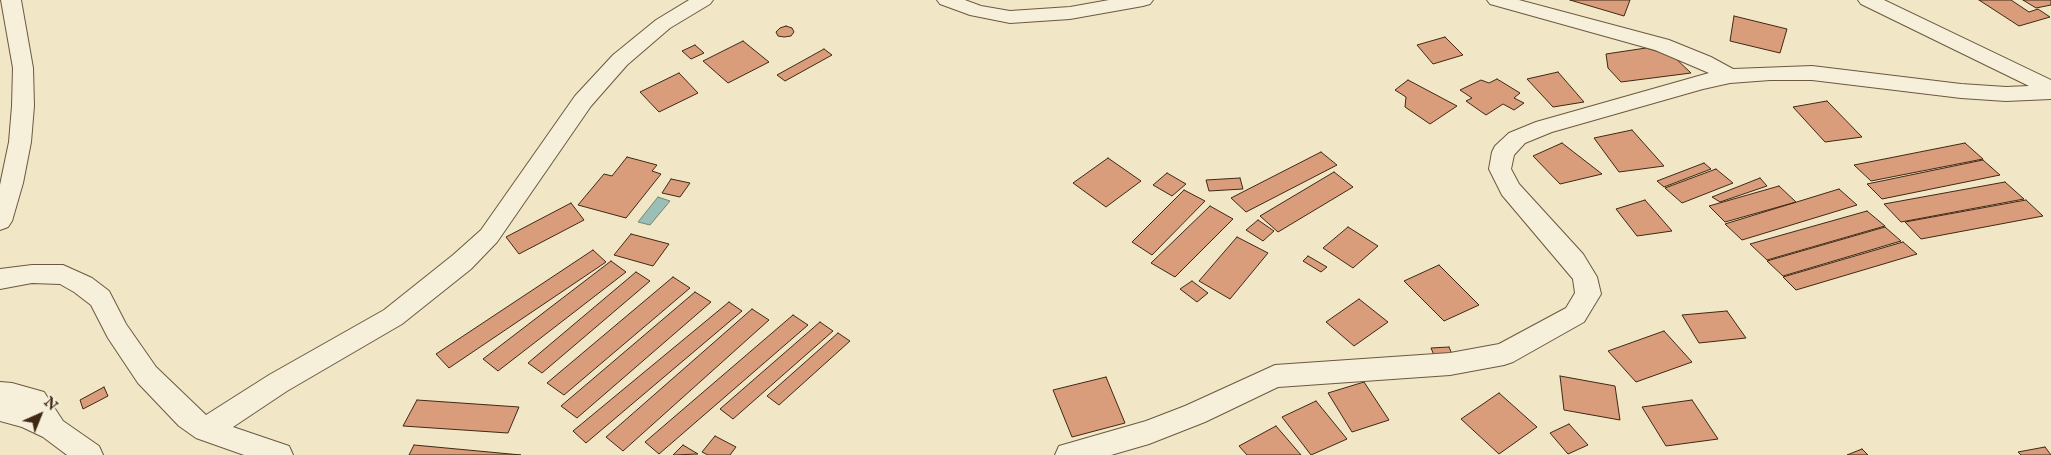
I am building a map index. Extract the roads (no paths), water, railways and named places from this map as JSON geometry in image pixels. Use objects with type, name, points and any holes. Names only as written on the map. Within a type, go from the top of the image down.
[{"type":"street","points":[[206,430],[270,387],[326,358],[393,317],[462,262],[489,236],[541,159],[584,101],[620,60],[664,24],[703,0]]},
{"type":"street","points":[[947,0],[977,11],[1010,17],[1070,13],[1143,0]]},
{"type":"street","points":[[1497,0],[1662,45],[1704,62],[1730,76]]},
{"type":"street","points":[[1868,0],[2051,88]]},
{"type":"street","points":[[0,221],[14,174],[20,142],[22,115],[23,68],[8,9]]},
{"type":"street","points":[[1069,455],[1149,432],[1195,414],[1275,376],[1450,364],[1504,354],[1575,315],[1582,307],[1588,294],[1585,277],[1574,261],[1510,189],[1500,169],[1502,152],[1517,138],[1544,127],[1701,82],[1730,76],[1770,73],[1812,73],[1961,91],[2006,94],[2051,92]]},
{"type":"street","points":[[0,279],[32,274],[62,275],[83,285],[100,298],[118,331],[147,375],[189,418],[206,430],[279,455]]},
{"type":"street","points":[[0,393],[34,400],[53,429]]},
{"type":"street","points":[[0,409],[29,418],[53,429],[89,455]]},
{"type":"water","points":[[658,197],[670,201],[650,225],[638,222]]}]
